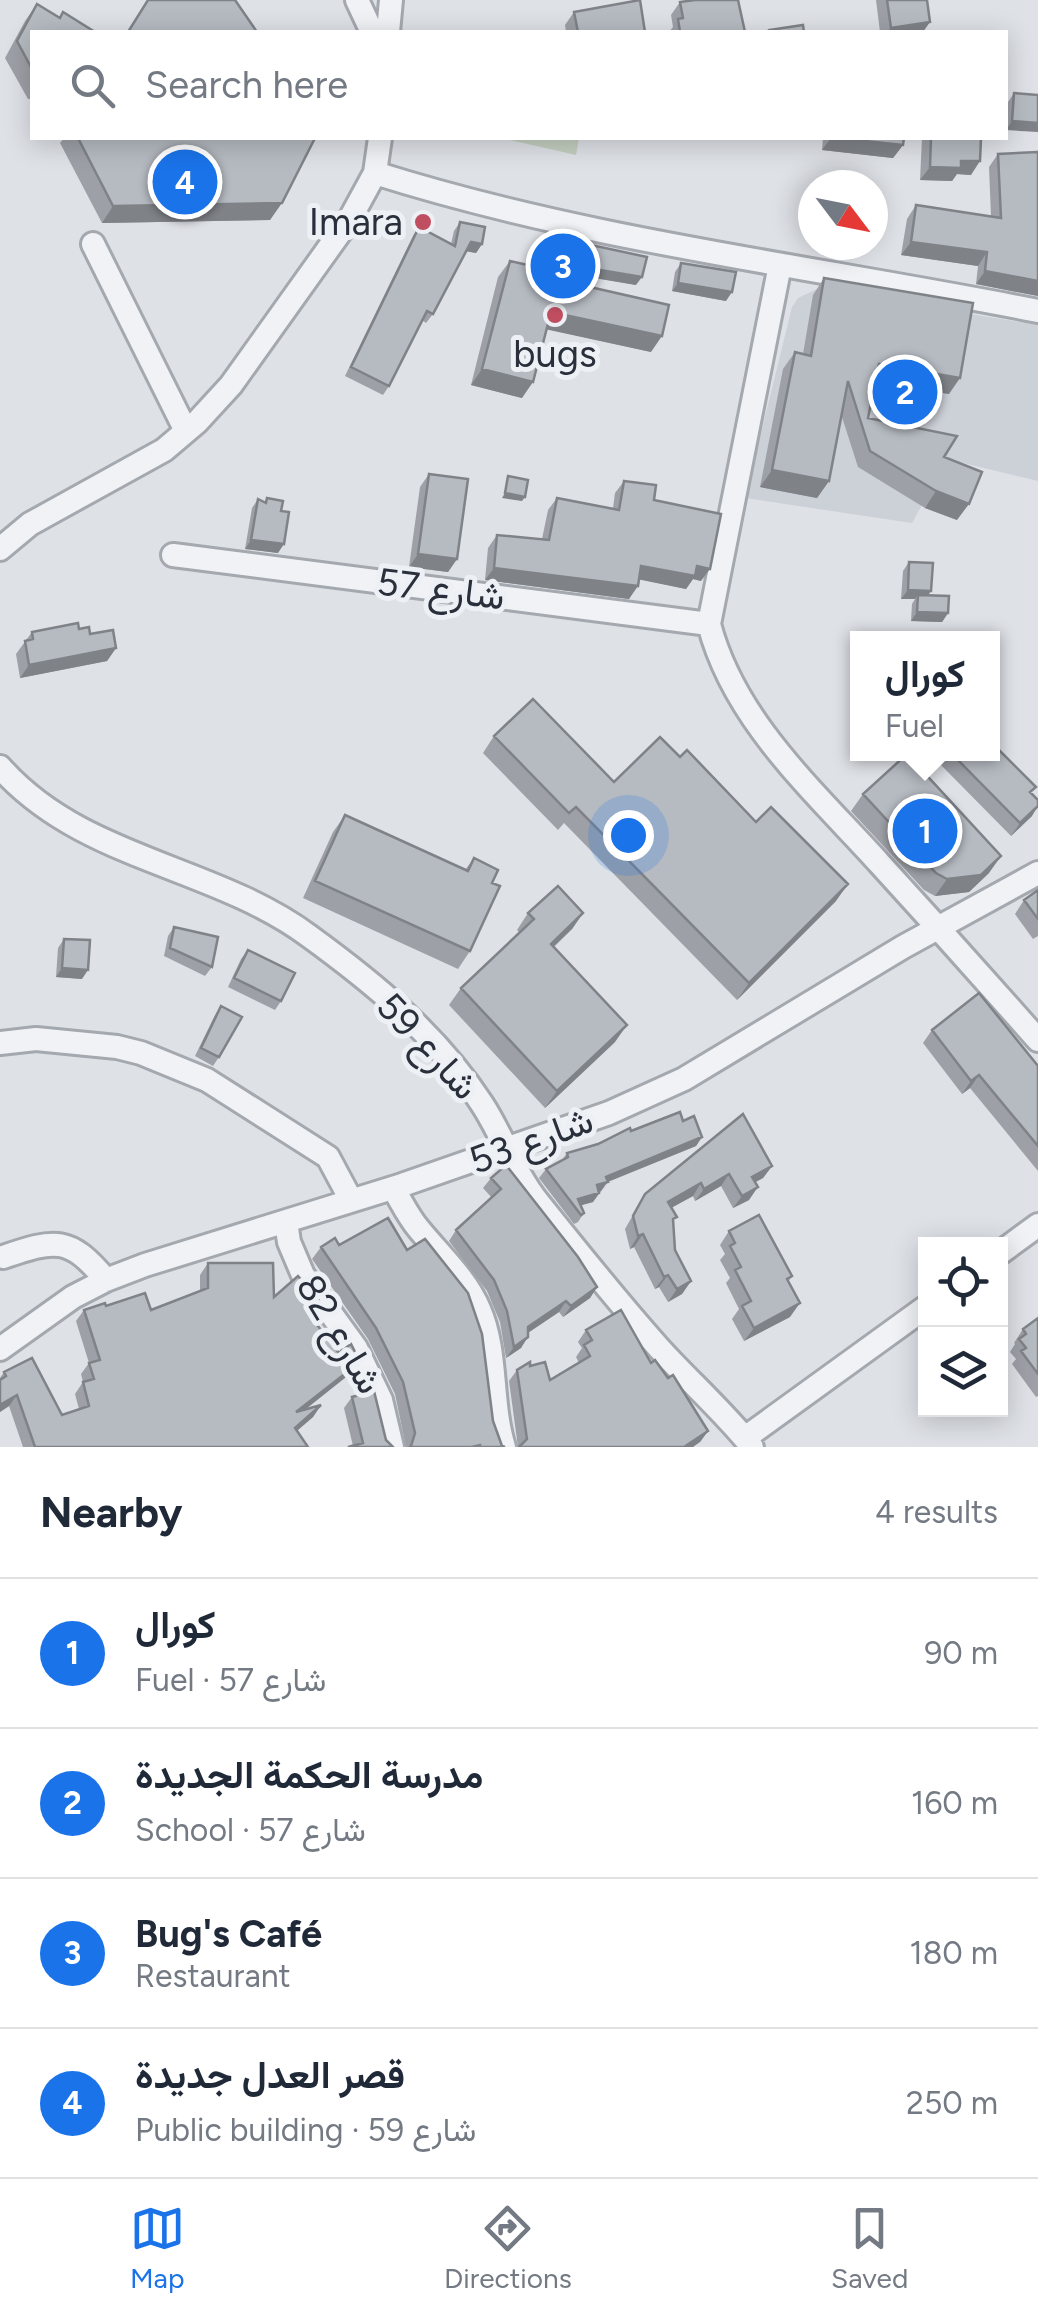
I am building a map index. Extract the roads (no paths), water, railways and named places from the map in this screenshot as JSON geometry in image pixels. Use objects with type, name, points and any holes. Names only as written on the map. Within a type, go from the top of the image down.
[{"type":"street","points":[[357,0],[371,30]]},
{"type":"street","points":[[388,30],[391,0]]},
{"type":"street","points":[[0,549],[30,524],[137,467],[186,432],[232,385],[351,216],[375,173],[380,140]]},
{"type":"street","points":[[375,173],[469,203],[1038,311]]},
{"type":"street","points":[[93,244],[186,432]]},
{"type":"street","points":[[780,265],[709,624],[728,678],[770,742],[1038,1040]]},
{"type":"street","name":"شارع 57","points":[[173,555],[709,624]]},
{"type":"street","name":"شارع 59","points":[[0,767],[64,823],[265,909],[306,934],[399,1007],[439,1047],[485,1108],[516,1174],[536,1200],[646,1333],[748,1442]]},
{"type":"street","name":"شارع 53","points":[[0,1349],[74,1296],[106,1280],[568,1130],[684,1079],[1038,873]]},
{"type":"street","points":[[0,1044],[36,1038],[118,1047],[141,1052],[207,1080],[328,1156],[352,1200]]},
{"type":"street","points":[[393,1188],[478,1306],[491,1355],[496,1420],[504,1447]]},
{"type":"street","name":"شارع 82","points":[[286,1222],[289,1242],[303,1275],[356,1348],[382,1400],[392,1447]]},
{"type":"street","points":[[1008,1246],[1038,1225]]},
{"type":"street","points":[[3,1257],[34,1246],[64,1244],[82,1252],[106,1280]]},
{"type":"street","points":[[748,1442],[918,1313]]},
{"type":"place","name":"قصر العدل جديدة","points":[[185,182]]},
{"type":"place","name":"Imara","points":[[423,222]]},
{"type":"place","name":"Bug's Café","points":[[563,266]]},
{"type":"place","name":"bugs","points":[[555,315]]},
{"type":"place","name":"مدرسة الحكمة الجديدة","points":[[905,392]]},
{"type":"place","name":"كورال","points":[[925,831]]}]
